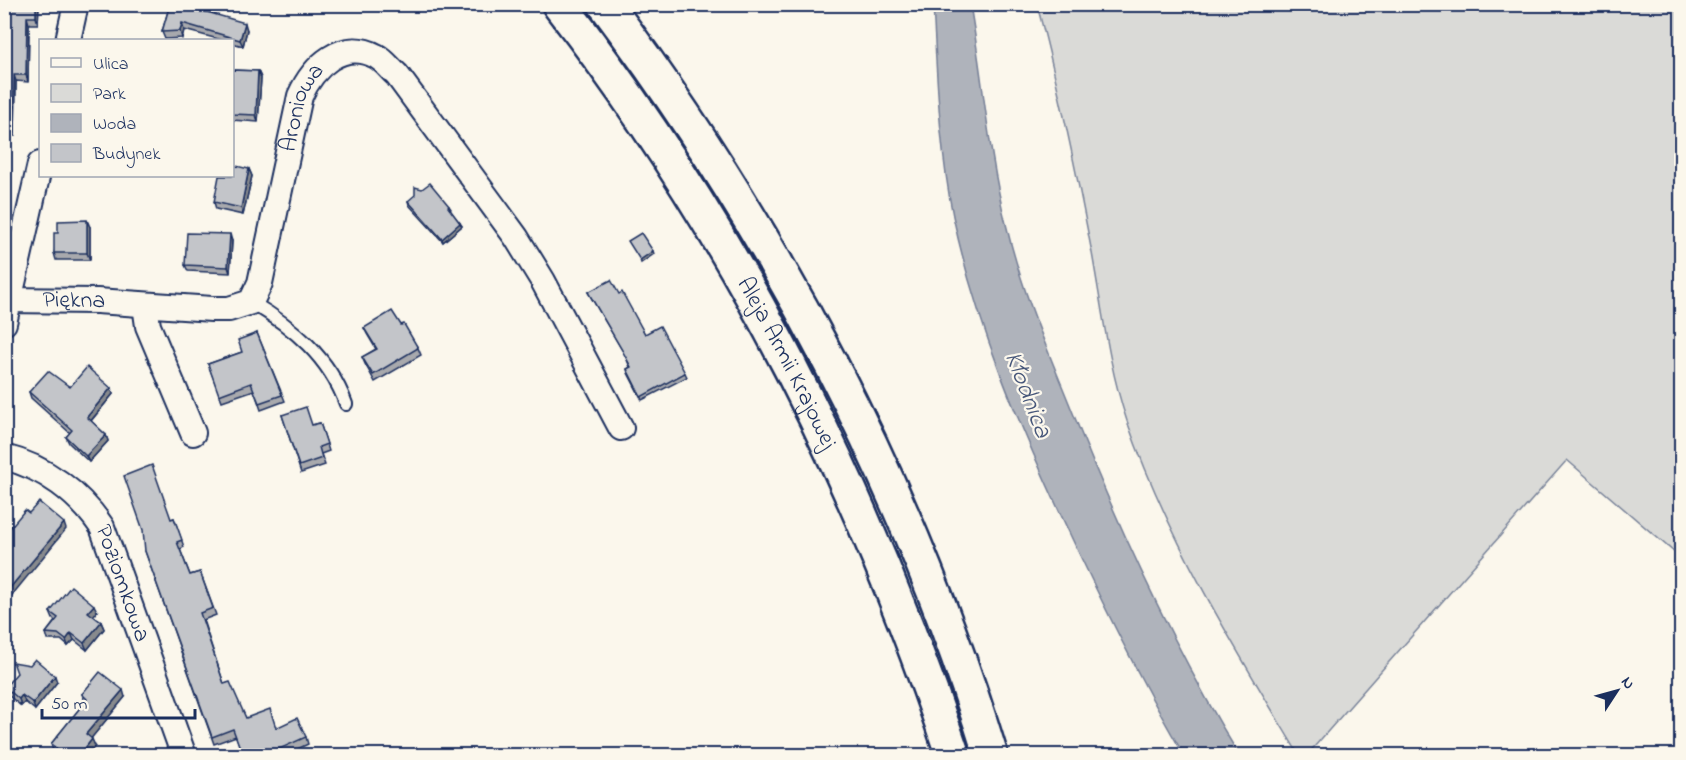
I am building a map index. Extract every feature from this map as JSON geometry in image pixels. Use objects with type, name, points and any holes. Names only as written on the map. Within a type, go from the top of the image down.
[{"type":"main road","name":"Aleja Armii Krajowej","points":[[559,4],[596,52],[686,185],[726,251],[807,397],[879,557],[912,638],[953,756]]},
{"type":"main road","name":"Aleja Armii Krajowej","points":[[605,4],[708,149],[788,284],[837,377],[914,543],[947,626],[991,756]]},
{"type":"street","points":[[68,39],[76,4]]},
{"type":"street","name":"Aroniowa","points":[[251,302],[260,283],[303,88],[319,65],[337,54],[363,51],[378,57],[397,75],[516,237],[543,280],[621,428]]},
{"type":"street","points":[[6,308],[39,168]]},
{"type":"street","points":[[193,433],[148,326],[145,305],[229,309],[251,302]]},
{"type":"street","name":"Piękna","points":[[6,308],[145,305]]},
{"type":"street","name":"Poziomkowa","points":[[4,456],[25,462],[55,479],[87,505],[102,528],[184,756]]},
{"type":"lane","points":[[251,302],[283,321],[313,351],[337,378],[346,404]]},
{"type":"green space","points":[[1037,5],[1681,5],[1681,558],[1567,460],[1307,755],[1299,755],[1204,592],[1162,509],[1127,421],[1111,359],[1067,128]]},
{"type":"water","name":"Kłodnica","points":[[933,5],[970,5],[1000,197],[1012,248],[1027,296],[1091,457],[1129,544],[1170,630],[1239,755],[1184,755],[1109,616],[1017,415],[974,297],[953,216],[942,137]]},
{"type":"building","points":[[4,4],[36,4],[36,17],[27,17],[26,75],[14,75],[13,130],[4,130]]},
{"type":"building","points":[[170,4],[187,4],[186,6],[245,23],[240,40],[182,23],[180,31],[162,32]]},
{"type":"building","points":[[234,70],[258,71],[256,115],[234,114]]},
{"type":"building","points":[[234,165],[249,169],[241,208],[214,202],[219,177],[234,177]]},
{"type":"building","points":[[430,183],[460,223],[442,239],[408,201],[415,195],[415,187],[422,189]]},
{"type":"building","points":[[87,220],[87,253],[54,253],[54,233],[58,233],[58,221]]},
{"type":"building","points":[[187,233],[230,234],[228,267],[185,265]]},
{"type":"building","points":[[641,233],[653,251],[640,260],[628,241]]},
{"type":"building","points":[[611,280],[619,294],[622,292],[645,334],[660,326],[685,373],[641,397],[627,369],[631,367],[588,292]]},
{"type":"building","points":[[392,311],[401,325],[404,324],[418,348],[373,375],[362,357],[377,349],[364,328]]},
{"type":"building","points":[[257,333],[282,395],[259,403],[251,383],[219,395],[208,364],[242,352],[238,340]]},
{"type":"building","points":[[87,367],[111,388],[87,417],[106,435],[86,456],[66,437],[72,430],[29,392],[48,371],[70,387]]},
{"type":"building","points":[[306,407],[312,425],[320,423],[327,444],[319,447],[322,458],[299,466],[282,415]]},
{"type":"building","points":[[152,465],[171,519],[174,518],[182,540],[177,542],[190,575],[200,572],[213,608],[200,613],[224,684],[230,682],[246,718],[270,709],[276,728],[297,718],[306,737],[268,754],[269,756],[243,756],[233,729],[212,737],[145,551],[143,530],[124,476]]},
{"type":"building","points":[[39,502],[64,523],[4,595],[4,535],[25,510],[29,513]]},
{"type":"building","points":[[71,586],[94,605],[88,612],[101,622],[84,643],[71,633],[66,640],[58,634],[46,633],[58,618],[50,612]]},
{"type":"building","points":[[35,659],[55,676],[33,703],[22,695],[19,699],[5,687],[17,673],[13,662],[30,665]]},
{"type":"building","points":[[100,672],[123,690],[86,734],[92,739],[79,756],[65,756],[51,744],[87,699],[82,694]]}]
